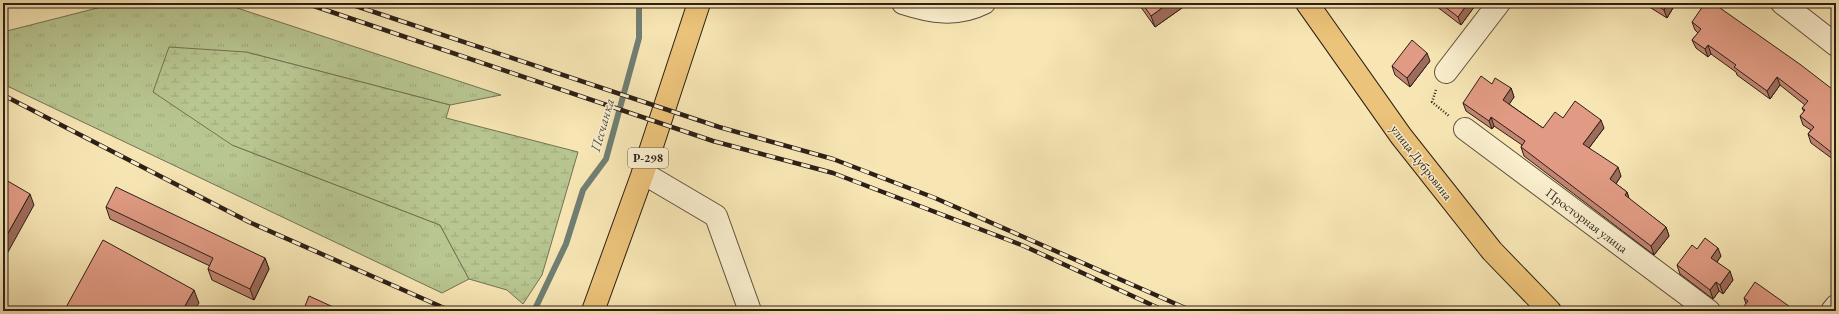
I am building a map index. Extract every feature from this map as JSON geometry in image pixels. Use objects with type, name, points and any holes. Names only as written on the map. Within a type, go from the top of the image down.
[{"type":"main road","name":"Р-298","points":[[593,311],[643,173],[700,3]]},
{"type":"main road","name":"улица Дубровина","points":[[1307,3],[1406,142],[1492,251],[1550,311]]},
{"type":"street","points":[[903,3],[942,12],[958,12],[984,3]]},
{"type":"street","points":[[1446,72],[1499,3]]},
{"type":"street","points":[[1782,3],[1836,45]]},
{"type":"street","name":"Просторная улица","points":[[1465,129],[1709,311]]},
{"type":"street","points":[[643,173],[716,216],[750,311]]},
{"type":"street","points":[[1832,311],[1836,306]]},
{"type":"path","points":[[1446,72],[1433,94],[1432,102],[1465,129]]},
{"type":"green space","points":[[117,3],[222,3],[501,95],[450,105],[246,52],[232,145],[440,225],[469,279],[442,293],[3,84],[3,32]]},
{"type":"green space","points":[[169,47],[246,52],[450,105],[446,118],[578,152],[542,275],[523,304],[507,290],[469,279],[440,225],[232,145],[153,92]]},
{"type":"building","points":[[1142,3],[1169,3],[1151,16]]},
{"type":"building","points":[[1440,3],[1468,3],[1458,17]]},
{"type":"building","points":[[1653,3],[1668,3],[1664,10]]},
{"type":"building","points":[[1705,3],[1713,3],[1801,65],[1836,92],[1836,146],[1831,152],[1808,134],[1814,127],[1800,116],[1805,110],[1802,108],[1808,101],[1777,77],[1767,91],[1734,67],[1736,65],[1708,45],[1705,49],[1692,40],[1701,29],[1692,22]]},
{"type":"building","points":[[1412,40],[1427,53],[1407,78],[1392,66]]},
{"type":"building","points":[[1481,76],[1492,84],[1495,78],[1511,88],[1503,100],[1543,128],[1555,112],[1563,118],[1575,101],[1601,120],[1583,144],[1618,167],[1610,179],[1627,192],[1625,195],[1666,227],[1651,246],[1521,147],[1525,141],[1491,117],[1489,121],[1463,103]]},
{"type":"building","points":[[6,180],[30,194],[3,242],[3,186]]},
{"type":"building","points":[[116,187],[265,258],[250,289],[208,269],[213,258],[106,207]]},
{"type":"building","points":[[1705,238],[1718,248],[1711,258],[1730,271],[1720,285],[1716,282],[1710,290],[1677,265],[1692,245],[1697,249]]},
{"type":"building","points":[[103,240],[194,290],[182,311],[64,311]]},
{"type":"building","points":[[1755,282],[1793,309],[1792,311],[1740,311],[1748,301],[1744,298]]},
{"type":"building","points":[[309,296],[342,311],[303,311]]},
{"type":"waterway","name":"Песчанка","points":[[534,311],[566,244],[583,190],[606,159],[639,38],[639,3]]},
{"type":"railway","points":[[305,3],[713,141],[833,173],[1024,246],[1165,311]]},
{"type":"railway","points":[[347,3],[719,127],[833,159],[935,198],[1192,311]]},
{"type":"railway","points":[[3,95],[249,222],[451,311]]}]
